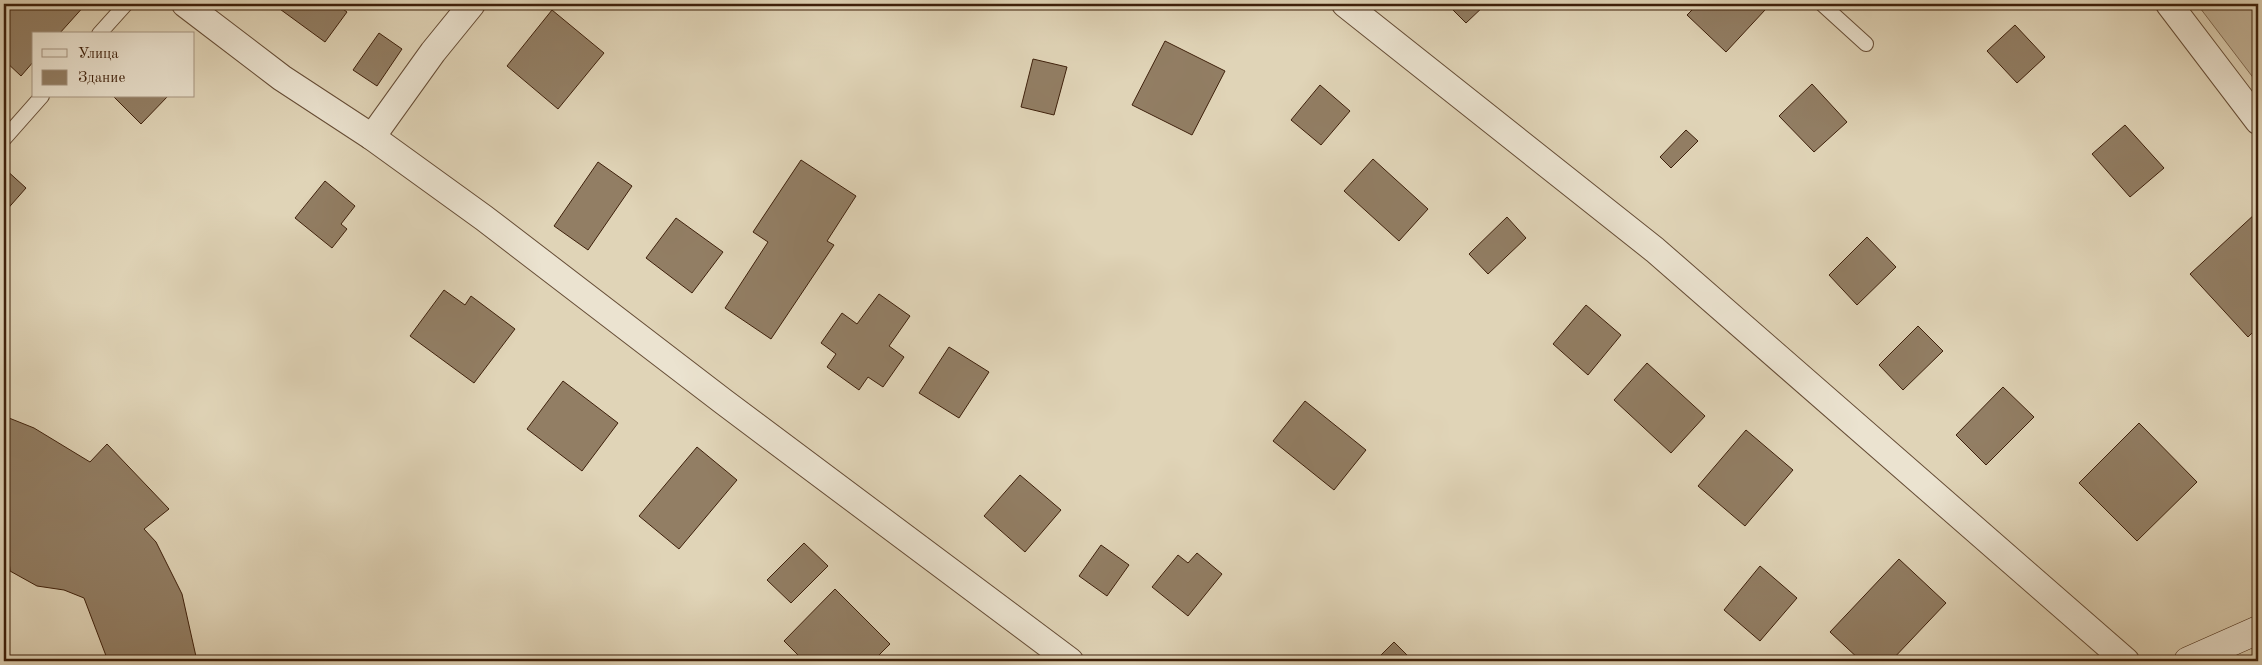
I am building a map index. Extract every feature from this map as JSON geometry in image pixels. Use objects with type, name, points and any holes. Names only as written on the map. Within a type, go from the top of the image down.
[{"type":"street","points":[[185,4],[282,78],[372,137],[484,218],[724,402],[1070,661]]},
{"type":"street","points":[[372,137],[433,52],[472,4]]},
{"type":"street","points":[[1345,4],[1655,250],[2126,661]]},
{"type":"street","points":[[2169,4],[2258,121]]},
{"type":"street","points":[[2188,661],[2258,630]]},
{"type":"lane","points":[[101,32],[126,4]]},
{"type":"lane","points":[[1822,4],[1866,44]]},
{"type":"lane","points":[[4,139],[40,98]]},
{"type":"shaded area","points":[[2197,4],[2258,4],[2258,84]]},
{"type":"building","points":[[4,4],[86,4],[61,32],[32,32],[32,63],[21,76],[4,60]]},
{"type":"building","points":[[273,4],[336,4],[347,12],[325,42]]},
{"type":"building","points":[[1447,4],[1486,4],[1466,23]]},
{"type":"building","points":[[1698,4],[1758,4],[1765,10],[1726,52],[1687,15]]},
{"type":"building","points":[[552,10],[604,53],[558,109],[507,66]]},
{"type":"building","points":[[2015,25],[2045,57],[2017,83],[1987,51]]},
{"type":"building","points":[[379,33],[402,49],[377,86],[353,70]]},
{"type":"building","points":[[1165,41],[1225,71],[1192,135],[1132,105]]},
{"type":"building","points":[[1033,59],[1067,67],[1054,115],[1021,107]]},
{"type":"building","points":[[1812,84],[1847,122],[1814,152],[1779,116]]},
{"type":"building","points":[[1320,85],[1350,111],[1321,145],[1291,120]]},
{"type":"building","points":[[115,98],[166,98],[141,124]]},
{"type":"building","points":[[2125,125],[2164,168],[2130,197],[2092,154]]},
{"type":"building","points":[[1686,130],[1698,141],[1671,168],[1660,157]]},
{"type":"building","points":[[1373,159],[1428,209],[1399,241],[1344,191]]},
{"type":"building","points":[[801,160],[856,196],[827,241],[834,245],[771,339],[725,308],[768,242],[753,232]]},
{"type":"building","points":[[598,162],[632,186],[588,250],[554,226]]},
{"type":"building","points":[[4,168],[26,188],[4,213]]},
{"type":"building","points":[[325,181],[355,206],[341,224],[347,229],[332,248],[295,218]]},
{"type":"building","points":[[2256,213],[2258,215],[2258,327],[2248,337],[2190,274]]},
{"type":"building","points":[[1507,217],[1526,238],[1488,274],[1469,254]]},
{"type":"building","points":[[676,218],[723,252],[692,293],[646,258]]},
{"type":"building","points":[[1867,237],[1896,267],[1857,305],[1829,275]]},
{"type":"building","points":[[444,290],[465,305],[471,296],[515,329],[474,383],[410,336]]},
{"type":"building","points":[[879,294],[910,316],[889,346],[904,357],[883,387],[868,377],[859,390],[827,367],[836,354],[821,343],[842,313],[857,324]]},
{"type":"building","points":[[1586,305],[1621,335],[1588,375],[1553,344]]},
{"type":"building","points":[[1918,326],[1943,351],[1903,390],[1879,365]]},
{"type":"building","points":[[949,347],[989,372],[959,418],[919,393]]},
{"type":"building","points":[[1647,363],[1705,416],[1671,453],[1614,400]]},
{"type":"building","points":[[563,381],[618,423],[582,471],[527,429]]},
{"type":"building","points":[[2003,387],[2034,417],[1986,465],[1956,435]]},
{"type":"building","points":[[1305,401],[1366,450],[1334,490],[1273,441]]},
{"type":"building","points":[[4,416],[34,428],[90,462],[107,444],[169,509],[144,529],[156,542],[182,594],[197,661],[108,661],[84,598],[64,590],[37,586],[10,571],[7,539],[8,510],[4,507]]},
{"type":"building","points":[[2139,423],[2197,482],[2137,541],[2079,483]]},
{"type":"building","points":[[1746,430],[1793,470],[1745,526],[1698,486]]},
{"type":"building","points":[[697,447],[737,480],[679,549],[639,516]]},
{"type":"building","points":[[1020,475],[1061,510],[1025,552],[984,516]]},
{"type":"building","points":[[804,543],[828,566],[791,603],[767,580]]},
{"type":"building","points":[[1101,545],[1129,565],[1107,596],[1079,576]]},
{"type":"building","points":[[1197,553],[1222,574],[1188,616],[1152,587],[1178,555],[1188,563]]},
{"type":"building","points":[[1899,559],[1946,603],[1891,661],[1861,661],[1830,632]]},
{"type":"building","points":[[1760,566],[1797,598],[1760,641],[1724,610]]},
{"type":"building","points":[[835,589],[890,644],[873,661],[804,661],[784,641]]},
{"type":"building","points":[[1394,642],[1413,661],[1375,661]]}]
